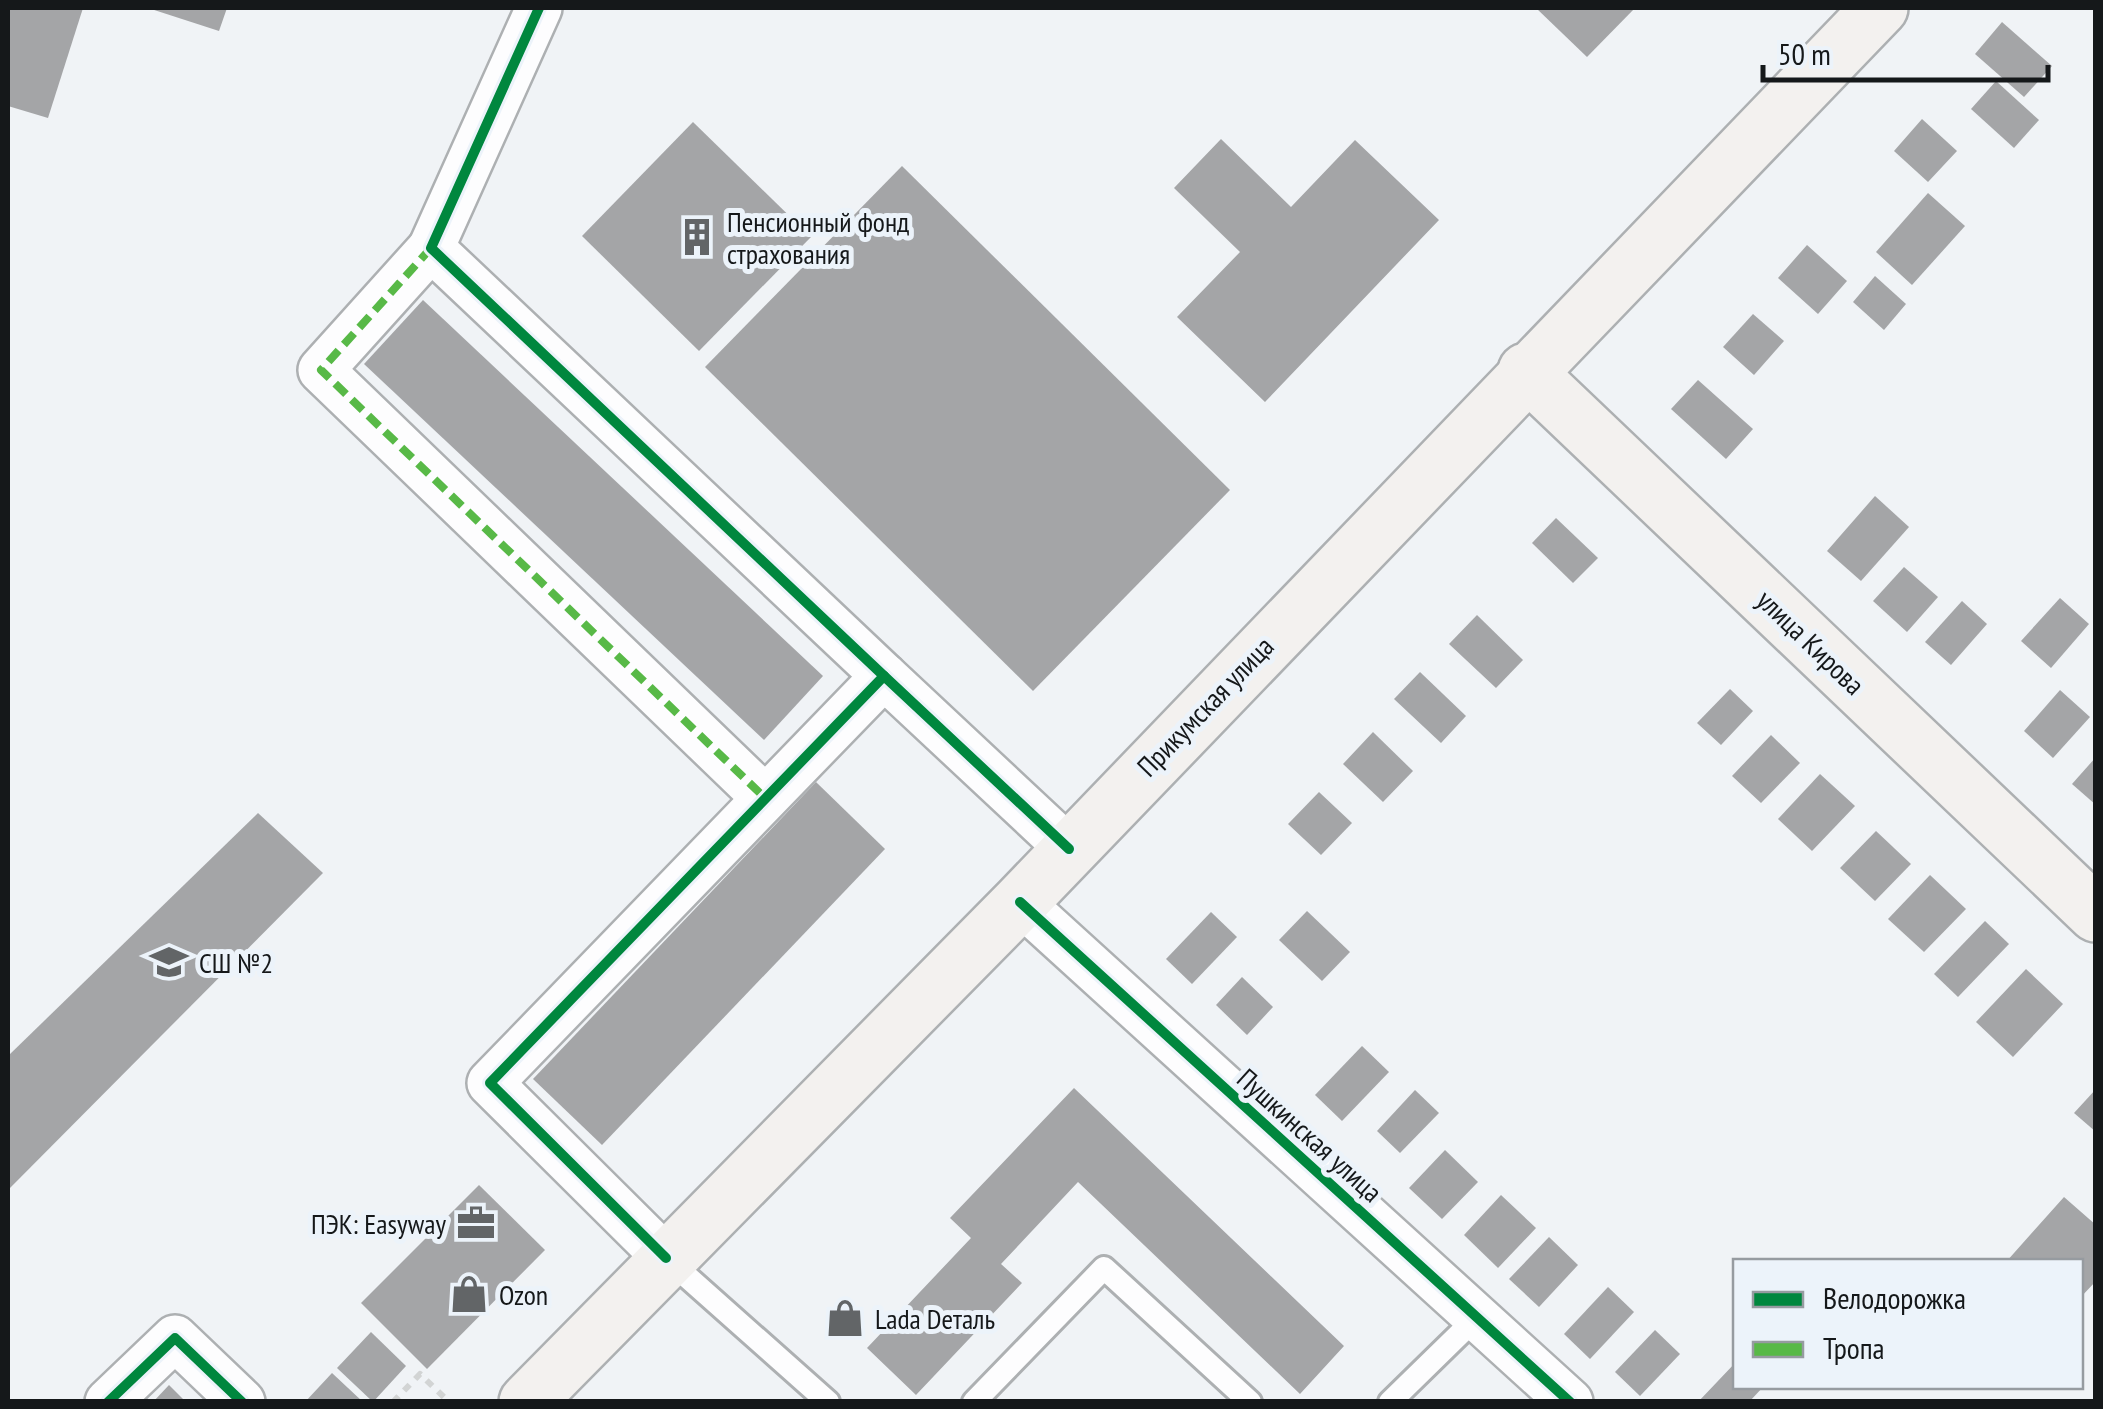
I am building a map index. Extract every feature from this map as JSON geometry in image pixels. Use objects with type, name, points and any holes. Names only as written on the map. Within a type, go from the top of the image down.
[{"type":"main road","name":"Прикумская улица","points":[[527,1402],[1020,902],[1526,371],[1880,8]]},
{"type":"main road","name":"улица Кирова","points":[[1526,371],[2096,914]]},
{"type":"street","points":[[538,8],[431,248],[321,370],[766,798]]},
{"type":"street","points":[[431,248],[1069,849]]},
{"type":"street","points":[[666,1258],[490,1083],[884,676]]},
{"type":"street","name":"Пушкинская улица","points":[[1020,902],[1570,1402]]},
{"type":"street","points":[[108,1402],[174,1338],[242,1402]]},
{"type":"lane","points":[[666,1258],[828,1402]]},
{"type":"lane","points":[[974,1402],[1104,1268],[1250,1402]]},
{"type":"lane","points":[[1390,1402],[1477,1317]]},
{"type":"path","points":[[393,1402],[420,1374],[449,1402]]},
{"type":"building","points":[[8,8],[83,8],[48,118],[8,106]]},
{"type":"building","points":[[148,8],[227,8],[219,31]]},
{"type":"building","points":[[1536,8],[1635,8],[1587,57]]},
{"type":"building","points":[[2002,22],[2052,66],[2024,97],[1975,54]]},
{"type":"building","points":[[1996,81],[2039,120],[2014,148],[1971,109]]},
{"type":"building","points":[[1922,119],[1957,151],[1928,182],[1894,151]]},
{"type":"building","name":"Пенсионный фонд страхования","points":[[693,122],[811,237],[699,351],[582,236]]},
{"type":"building","points":[[1221,139],[1291,207],[1355,140],[1439,220],[1265,402],[1177,317],[1240,252],[1174,188]]},
{"type":"building","points":[[902,166],[1230,490],[1033,691],[705,367]]},
{"type":"building","points":[[1928,193],[1965,226],[1912,285],[1876,252]]},
{"type":"building","points":[[1807,245],[1847,281],[1818,314],[1778,278]]},
{"type":"building","points":[[1875,276],[1906,304],[1884,330],[1853,302]]},
{"type":"building","points":[[423,300],[823,676],[764,740],[364,364]]},
{"type":"building","points":[[1753,314],[1784,341],[1754,375],[1723,347]]},
{"type":"building","points":[[1698,380],[1753,429],[1726,459],[1671,409]]},
{"type":"building","points":[[1875,496],[1909,527],[1861,581],[1827,551]]},
{"type":"building","points":[[1556,518],[1598,558],[1573,583],[1532,543]]},
{"type":"building","points":[[1904,567],[1938,597],[1907,632],[1873,601]]},
{"type":"building","points":[[2060,598],[2089,624],[2051,668],[2021,641]]},
{"type":"building","points":[[1962,601],[1987,624],[1951,665],[1925,642]]},
{"type":"building","points":[[1477,615],[1523,660],[1496,688],[1449,644]]},
{"type":"building","points":[[1420,672],[1466,716],[1441,743],[1394,699]]},
{"type":"building","points":[[1730,689],[1753,711],[1721,745],[1697,723]]},
{"type":"building","points":[[2060,690],[2090,717],[2053,758],[2024,731]]},
{"type":"building","points":[[1373,732],[1413,771],[1383,802],[1343,764]]},
{"type":"building","points":[[1771,735],[1800,763],[1761,803],[1732,776]]},
{"type":"building","points":[[2096,757],[2096,805],[2072,784]]},
{"type":"building","points":[[1820,774],[1855,806],[1812,851],[1778,819]]},
{"type":"building","points":[[816,782],[885,849],[602,1145],[533,1079]]},
{"type":"building","points":[[1319,792],[1352,823],[1321,855],[1288,824]]},
{"type":"building","name":"СШ №2","points":[[258,813],[323,873],[8,1190],[8,1056]]},
{"type":"building","points":[[1876,831],[1911,864],[1875,901],[1840,868]]},
{"type":"building","points":[[1930,875],[1966,909],[1924,952],[1888,919]]},
{"type":"building","points":[[1307,911],[1350,952],[1322,981],[1279,940]]},
{"type":"building","points":[[1211,912],[1237,937],[1192,984],[1166,959]]},
{"type":"building","points":[[1985,921],[2009,944],[1958,997],[1934,974]]},
{"type":"building","points":[[2026,969],[2063,1004],[2013,1057],[1976,1022]]},
{"type":"building","points":[[1242,977],[1273,1007],[1247,1035],[1216,1005]]},
{"type":"building","points":[[1362,1046],[1389,1072],[1342,1121],[1315,1095]]},
{"type":"building","points":[[1074,1088],[1344,1346],[1300,1394],[1078,1182],[1001,1264],[1022,1283],[916,1395],[867,1348],[971,1238],[950,1218]]},
{"type":"building","points":[[2096,1089],[2096,1132],[2074,1113]]},
{"type":"building","points":[[1415,1090],[1439,1113],[1400,1153],[1377,1131]]},
{"type":"building","points":[[1445,1150],[1478,1182],[1442,1219],[1409,1188]]},
{"type":"building","points":[[479,1185],[545,1250],[427,1369],[361,1303]]},
{"type":"building","points":[[1501,1195],[1536,1228],[1498,1268],[1464,1235]]},
{"type":"building","points":[[2064,1197],[2096,1225],[2096,1281],[2083,1295],[2083,1259],[2009,1259]]},
{"type":"building","points":[[1549,1237],[1578,1265],[1539,1307],[1509,1279]]},
{"type":"building","points":[[1608,1287],[1634,1312],[1590,1359],[1564,1334]]},
{"type":"building","points":[[1655,1330],[1680,1354],[1640,1396],[1615,1372]]},
{"type":"building","points":[[371,1332],[406,1366],[373,1402],[337,1368]]},
{"type":"building","points":[[1733,1365],[1733,1389],[1761,1389],[1749,1402],[1698,1402]]},
{"type":"building","points":[[332,1373],[363,1402],[305,1402]]},
{"type":"building","points":[[169,1385],[186,1402],[153,1402]]},
{"type":"marked path","points":[[431,248],[321,370],[765,798]]},
{"type":"cycle path","points":[[539,8],[431,248],[884,676]]},
{"type":"cycle path","points":[[666,1258],[490,1083],[884,676],[1069,849]]},
{"type":"cycle path","points":[[1020,902],[1570,1402]]},
{"type":"cycle path","points":[[108,1402],[175,1338],[242,1402]]},
{"type":"place","name":"Пенсионный фонд страхования","points":[[697,237]]},
{"type":"place","name":"СШ №2","points":[[169,962]]},
{"type":"place","name":"ПЭК: Easyway","points":[[476,1223]]},
{"type":"place","name":"Ozon","points":[[469,1294]]},
{"type":"place","name":"Lada Dеталь","points":[[845,1318]]}]
